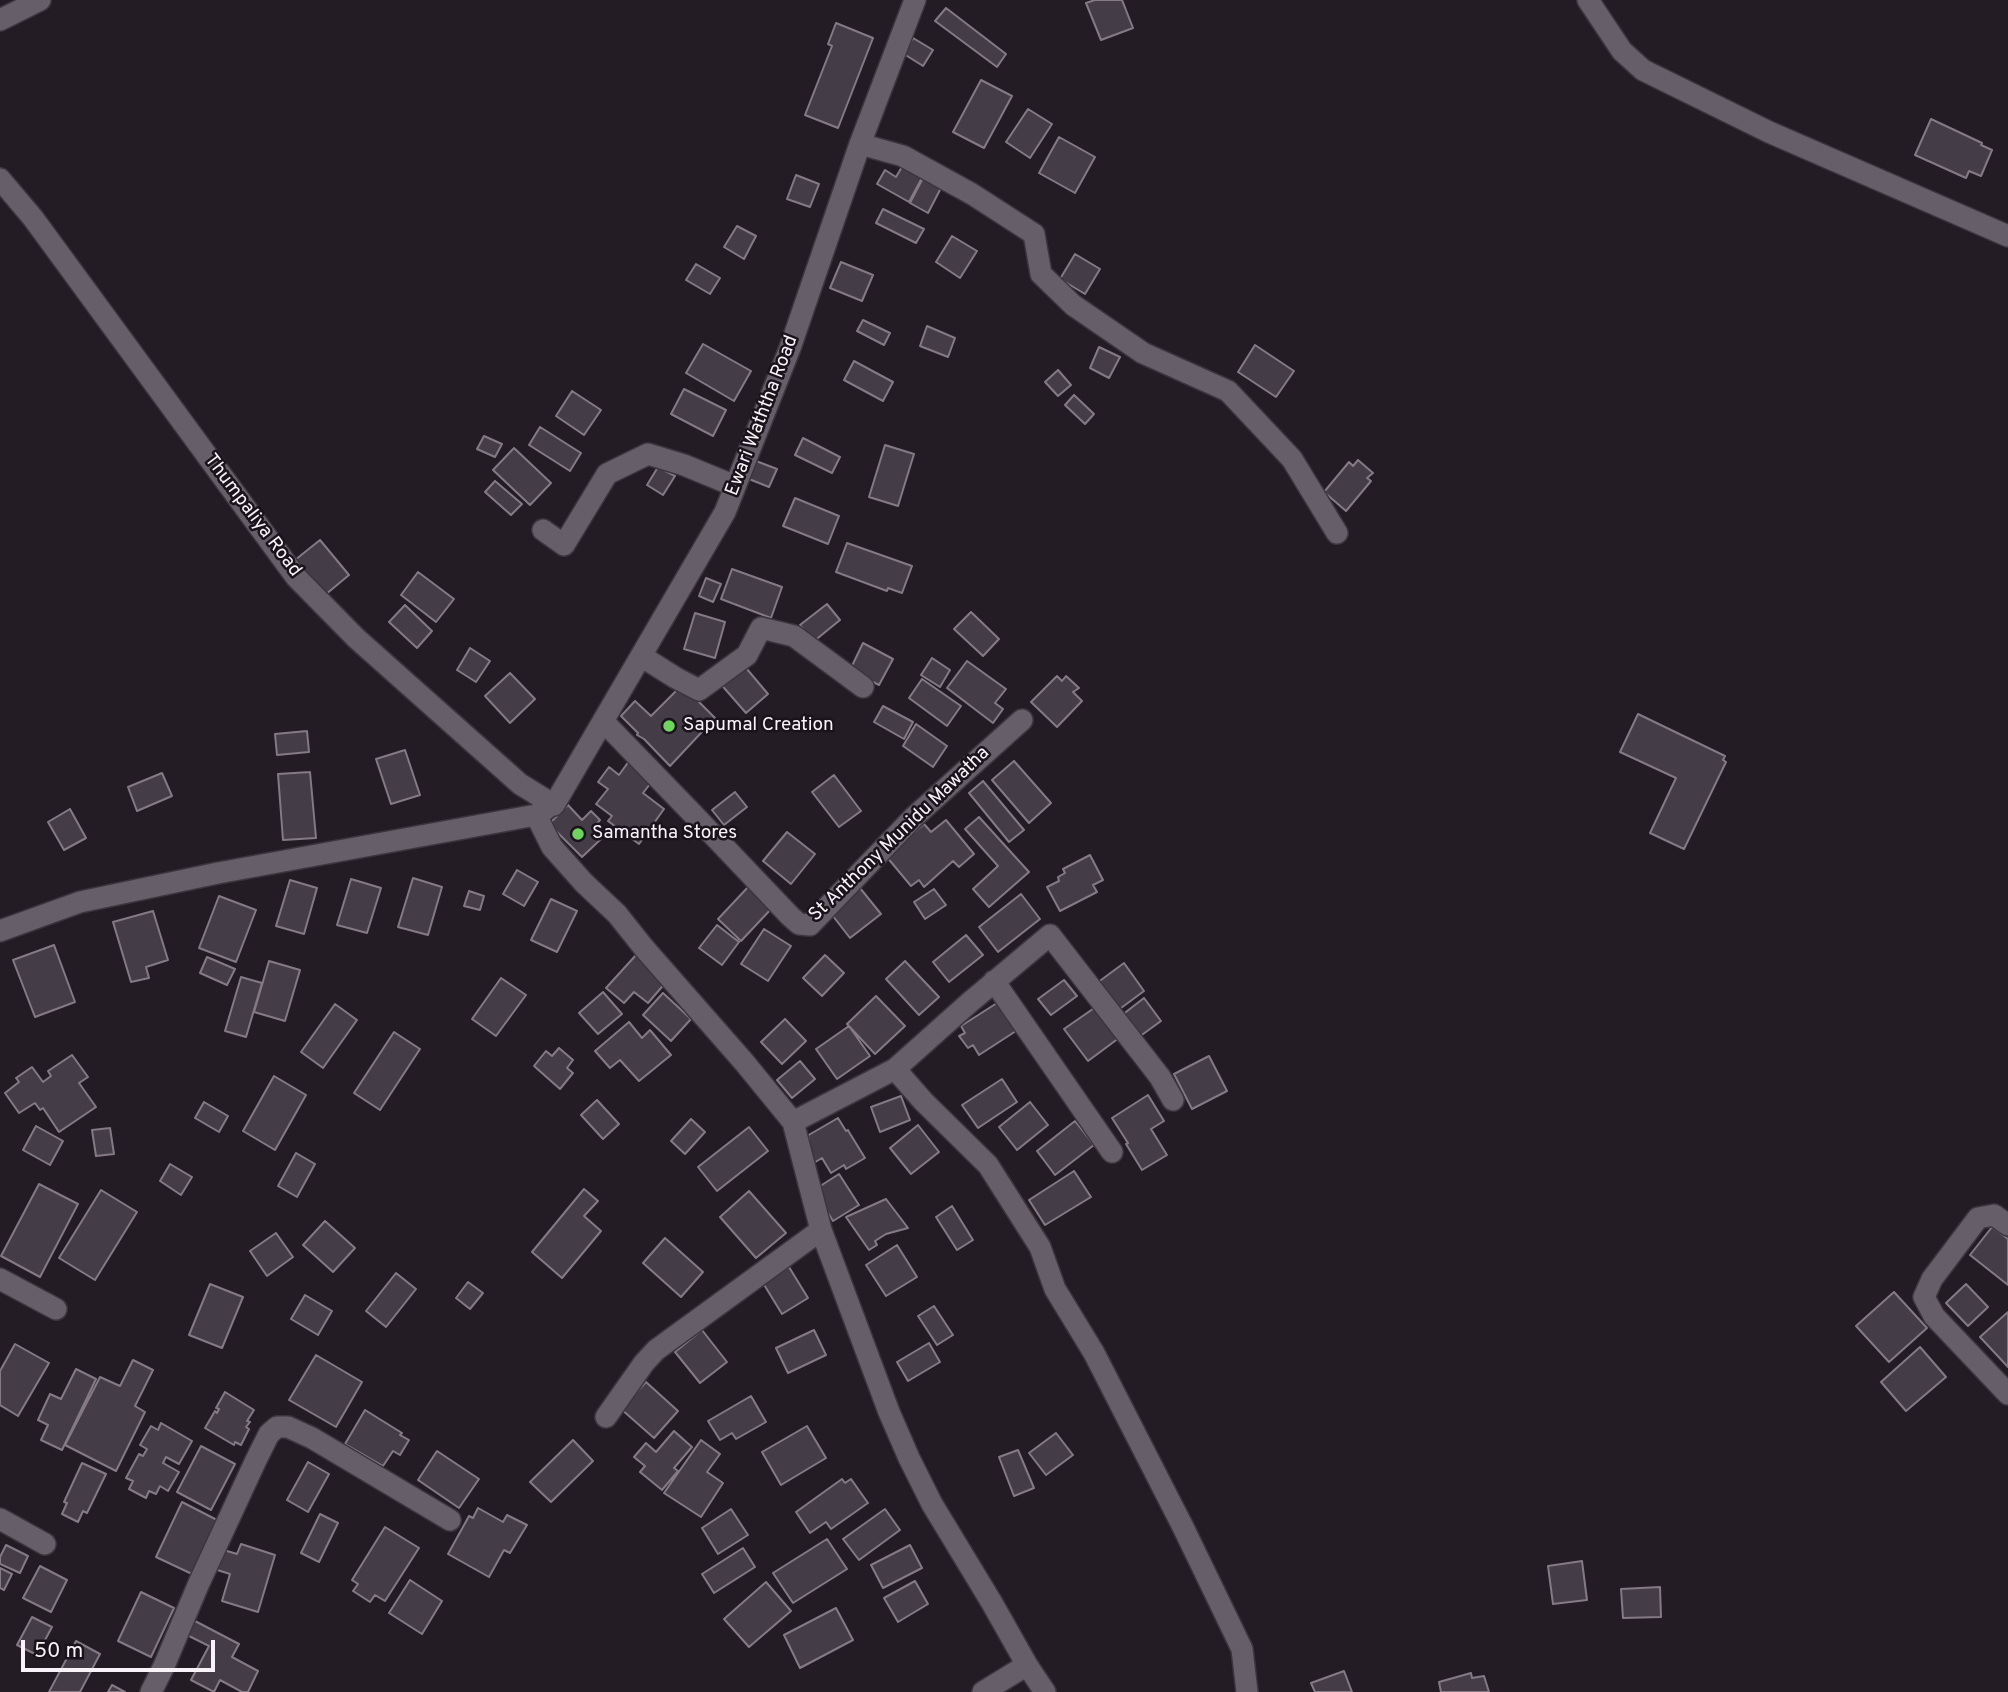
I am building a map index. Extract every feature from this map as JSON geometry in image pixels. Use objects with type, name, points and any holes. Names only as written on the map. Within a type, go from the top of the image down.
[{"type":"street","points":[[0,20],[40,0]]},
{"type":"street","name":"Ewari Waththa Road","points":[[545,810],[603,721],[725,512],[790,348],[860,145],[915,0]]},
{"type":"street","points":[[1588,0],[1622,51],[1643,69],[1769,132],[2008,236]]},
{"type":"street","points":[[860,145],[903,156],[972,194],[1034,234],[1041,274],[1073,304],[1143,353],[1228,391],[1292,458],[1337,533]]},
{"type":"street","name":"Thumpaliya Road","points":[[0,179],[33,218],[296,577],[356,638],[520,784],[545,810]]},
{"type":"street","points":[[543,530],[564,545],[607,474],[649,454],[735,486]]},
{"type":"street","points":[[641,656],[699,690],[747,655],[761,628],[794,636],[863,687]]},
{"type":"street","name":"St Anthony Munidu Mawatha","points":[[603,721],[790,916],[799,924],[810,925],[913,818],[1022,720]]},
{"type":"street","points":[[0,931],[80,902],[545,810],[552,847],[617,914],[793,1122],[821,1230],[909,1458],[932,1504],[1045,1692]]},
{"type":"street","points":[[793,1122],[895,1069],[1050,935],[1160,1077],[1173,1100]]},
{"type":"street","points":[[995,981],[1112,1152]]},
{"type":"street","points":[[895,1069],[988,1166],[1041,1247],[1055,1289],[1094,1353],[1242,1649],[1247,1692]]},
{"type":"street","points":[[2008,1225],[1994,1215],[1978,1217],[1932,1279],[1924,1297],[1934,1315],[2008,1394]]},
{"type":"street","points":[[606,1417],[656,1350],[821,1230]]},
{"type":"street","points":[[0,1279],[56,1309]]},
{"type":"street","points":[[151,1692],[256,1460],[269,1434],[277,1427],[288,1427],[312,1438],[450,1520]]},
{"type":"street","points":[[0,1519],[46,1544]]},
{"type":"street","points":[[983,1692],[1027,1665]]},
{"type":"building","points":[[1095,0],[1122,0],[1133,28],[1101,40],[1086,3]]},
{"type":"building","points":[[946,8],[1006,54],[997,67],[935,21]]},
{"type":"building","points":[[836,23],[873,38],[838,128],[805,115],[832,46],[828,44]]},
{"type":"building","points":[[913,38],[933,50],[923,66],[904,54]]},
{"type":"building","points":[[981,80],[1012,96],[984,148],[953,132]]},
{"type":"building","points":[[1028,109],[1052,124],[1030,158],[1006,142]]},
{"type":"building","points":[[1931,119],[1992,150],[1981,176],[1969,171],[1966,178],[1915,155]]},
{"type":"building","points":[[1059,137],[1095,157],[1075,193],[1039,173]]},
{"type":"building","points":[[903,165],[923,176],[909,202],[877,184],[885,170],[896,177]]},
{"type":"building","points":[[796,175],[819,184],[810,207],[787,199]]},
{"type":"building","points":[[924,176],[942,186],[928,213],[910,203]]},
{"type":"building","points":[[883,209],[924,229],[916,243],[876,223]]},
{"type":"building","points":[[737,226],[756,236],[744,259],[724,247]]},
{"type":"building","points":[[952,236],[977,251],[960,278],[936,262]]},
{"type":"building","points":[[1075,254],[1100,269],[1085,294],[1060,279]]},
{"type":"building","points":[[841,262],[873,275],[862,301],[830,288]]},
{"type":"building","points":[[696,264],[720,278],[710,294],[686,280]]},
{"type":"building","points":[[863,320],[890,333],[884,345],[857,331]]},
{"type":"building","points":[[927,326],[955,338],[948,357],[920,346]]},
{"type":"building","points":[[703,344],[751,371],[734,401],[686,373]]},
{"type":"building","points":[[1255,345],[1294,371],[1276,397],[1238,372]]},
{"type":"building","points":[[1099,347],[1120,357],[1109,378],[1090,368]]},
{"type":"building","points":[[854,361],[893,382],[883,401],[844,380]]},
{"type":"building","points":[[1058,370],[1071,385],[1058,396],[1045,382]]},
{"type":"building","points":[[684,389],[726,410],[713,436],[671,414]]},
{"type":"building","points":[[572,391],[601,410],[584,435],[556,416]]},
{"type":"building","points":[[1074,395],[1094,414],[1085,424],[1065,405]]},
{"type":"building","points":[[540,427],[581,453],[570,471],[529,445]]},
{"type":"building","points":[[484,436],[502,444],[495,457],[477,449]]},
{"type":"building","points":[[803,438],[840,457],[832,473],[795,455]]},
{"type":"building","points":[[885,445],[914,454],[898,506],[869,497]]},
{"type":"building","points":[[514,448],[551,483],[530,505],[493,470]]},
{"type":"building","points":[[1358,460],[1373,473],[1367,478],[1371,481],[1346,511],[1324,492],[1349,462],[1353,466]]},
{"type":"building","points":[[756,461],[777,469],[769,487],[749,479]]},
{"type":"building","points":[[658,467],[675,476],[663,495],[647,485]]},
{"type":"building","points":[[495,481],[522,504],[511,515],[485,492]]},
{"type":"building","points":[[795,498],[839,516],[828,544],[783,526]]},
{"type":"building","points":[[320,540],[349,575],[325,595],[295,560]]},
{"type":"building","points":[[847,543],[912,566],[902,593],[888,588],[887,591],[836,572]]},
{"type":"building","points":[[732,569],[782,587],[771,618],[721,599]]},
{"type":"building","points":[[418,572],[454,599],[436,622],[401,595]]},
{"type":"building","points":[[706,578],[721,584],[713,602],[699,596]]},
{"type":"building","points":[[827,604],[840,620],[813,642],[800,625]]},
{"type":"building","points":[[405,605],[432,631],[417,648],[389,622]]},
{"type":"building","points":[[971,612],[999,639],[983,656],[954,629]]},
{"type":"building","points":[[695,613],[725,622],[715,658],[684,649]]},
{"type":"building","points":[[863,643],[893,659],[879,685],[850,670]]},
{"type":"building","points":[[470,648],[490,661],[476,682],[457,670]]},
{"type":"building","points":[[932,658],[950,670],[940,687],[921,675]]},
{"type":"building","points":[[967,661],[1006,689],[995,703],[1003,709],[993,723],[947,688]]},
{"type":"building","points":[[741,662],[768,694],[746,713],[718,681]]},
{"type":"building","points":[[510,673],[535,699],[510,723],[485,696]]},
{"type":"building","points":[[1057,676],[1062,681],[1066,676],[1079,688],[1073,692],[1082,701],[1057,727],[1031,702]]},
{"type":"building","points":[[922,679],[961,706],[947,726],[909,698]]},
{"type":"building","name":"Sapumal Creation","points":[[682,685],[715,718],[670,766],[621,716],[635,701],[651,716]]},
{"type":"building","points":[[883,706],[913,722],[904,739],[874,722]]},
{"type":"building","points":[[1638,714],[1725,756],[1723,760],[1726,762],[1684,849],[1650,833],[1676,778],[1620,752]]},
{"type":"building","points":[[916,724],[947,746],[933,767],[903,746]]},
{"type":"building","points":[[307,731],[309,752],[277,755],[275,734]]},
{"type":"building","points":[[405,750],[420,795],[391,804],[376,759]]},
{"type":"building","points":[[629,761],[654,779],[643,793],[664,809],[639,844],[608,821],[612,816],[596,804],[608,789],[598,782],[609,767],[619,775]]},
{"type":"building","points":[[1014,761],[1051,803],[1029,823],[992,780]]},
{"type":"building","points":[[310,772],[316,838],[283,840],[278,774]]},
{"type":"building","points":[[162,773],[172,796],[137,811],[128,787]]},
{"type":"building","points":[[834,775],[861,811],[839,827],[812,792]]},
{"type":"building","points":[[983,781],[1024,830],[1009,842],[969,793]]},
{"type":"building","points":[[735,792],[747,807],[724,825],[712,810]]},
{"type":"building","name":"Samantha Stores","points":[[568,805],[582,820],[591,811],[600,820],[592,829],[601,839],[582,857],[549,824]]},
{"type":"building","points":[[70,809],[86,838],[64,850],[48,822]]},
{"type":"building","points":[[979,817],[1029,872],[989,907],[973,889],[998,866],[965,829]]},
{"type":"building","points":[[946,820],[974,854],[959,867],[953,861],[924,887],[919,880],[911,886],[886,856],[924,824],[931,832]]},
{"type":"building","points":[[787,832],[815,854],[791,884],[763,861]]},
{"type":"building","points":[[1090,855],[1103,880],[1093,885],[1097,892],[1060,911],[1047,887],[1059,881],[1058,877],[1065,873],[1063,869]]},
{"type":"building","points":[[517,870],[538,882],[524,906],[503,894]]},
{"type":"building","points":[[413,878],[442,887],[428,935],[398,927]]},
{"type":"building","points":[[351,879],[381,888],[367,933],[337,925]]},
{"type":"building","points":[[290,880],[317,888],[304,934],[276,926]]},
{"type":"building","points":[[749,886],[772,908],[741,941],[718,919]]},
{"type":"building","points":[[860,888],[881,914],[850,938],[829,911]]},
{"type":"building","points":[[934,889],[946,905],[925,919],[914,902]]},
{"type":"building","points":[[469,891],[484,896],[480,910],[464,906]]},
{"type":"building","points":[[1021,894],[1040,919],[998,952],[979,927]]},
{"type":"building","points":[[219,896],[256,910],[236,962],[199,948]]},
{"type":"building","points":[[551,899],[577,911],[557,952],[531,940]]},
{"type":"building","points":[[153,911],[168,960],[146,967],[149,978],[131,982],[113,922]]},
{"type":"building","points":[[717,925],[739,942],[722,965],[699,948]]},
{"type":"building","points":[[764,929],[791,946],[768,981],[741,964]]},
{"type":"building","points":[[966,935],[983,955],[949,982],[933,962]]},
{"type":"building","points":[[54,945],[75,1002],[35,1017],[13,960]]},
{"type":"building","points":[[636,955],[667,981],[648,1003],[634,992],[624,1003],[606,988]]},
{"type":"building","points":[[825,955],[844,973],[822,996],[803,978]]},
{"type":"building","points":[[207,957],[235,969],[227,985],[200,973]]},
{"type":"building","points":[[269,961],[300,970],[285,1021],[254,1012]]},
{"type":"building","points":[[905,961],[939,997],[919,1015],[886,979]]},
{"type":"building","points":[[1124,963],[1144,991],[1117,1011],[1097,983]]},
{"type":"building","points":[[241,977],[262,983],[246,1037],[225,1031]]},
{"type":"building","points":[[501,978],[526,995],[496,1036],[472,1019]]},
{"type":"building","points":[[1064,980],[1077,996],[1051,1015],[1038,999]]},
{"type":"building","points":[[603,992],[622,1014],[598,1034],[579,1013]]},
{"type":"building","points":[[663,993],[691,1019],[671,1041],[643,1015]]},
{"type":"building","points":[[876,996],[905,1026],[875,1054],[847,1024]]},
{"type":"building","points":[[1144,998],[1161,1021],[1139,1037],[1122,1015]]},
{"type":"building","points":[[997,1003],[1016,1031],[979,1055],[973,1045],[968,1048],[959,1036],[965,1033],[961,1026]]},
{"type":"building","points":[[335,1004],[357,1020],[323,1068],[301,1052]]},
{"type":"building","points":[[1100,1004],[1123,1035],[1088,1061],[1064,1029]]},
{"type":"building","points":[[785,1019],[806,1041],[782,1064],[761,1042]]},
{"type":"building","points":[[629,1022],[642,1038],[650,1030],[671,1055],[639,1081],[620,1060],[610,1068],[595,1051]]},
{"type":"building","points":[[849,1026],[870,1056],[837,1079],[816,1049]]},
{"type":"building","points":[[394,1032],[420,1049],[380,1110],[354,1093]]},
{"type":"building","points":[[559,1048],[573,1060],[567,1068],[573,1073],[560,1089],[534,1066],[546,1051],[552,1056]]},
{"type":"building","points":[[72,1055],[88,1077],[79,1083],[96,1107],[59,1132],[43,1108],[40,1110],[35,1103],[19,1113],[5,1093],[19,1082],[16,1078],[32,1067],[43,1082],[51,1076],[48,1071]]},
{"type":"building","points":[[1209,1056],[1227,1091],[1192,1109],[1174,1074]]},
{"type":"building","points":[[800,1061],[815,1079],[792,1098],[777,1080]]},
{"type":"building","points":[[274,1076],[306,1095],[275,1150],[243,1131]]},
{"type":"building","points":[[1002,1079],[1017,1102],[978,1128],[962,1105]]},
{"type":"building","points":[[1148,1095],[1164,1121],[1151,1129],[1167,1155],[1142,1170],[1112,1118]]},
{"type":"building","points":[[901,1096],[910,1120],[880,1132],[871,1107]]},
{"type":"building","points":[[597,1100],[619,1124],[603,1139],[581,1115]]},
{"type":"building","points":[[204,1102],[228,1116],[219,1132],[195,1118]]},
{"type":"building","points":[[1030,1102],[1048,1125],[1017,1150],[999,1127]]},
{"type":"building","points":[[838,1118],[865,1158],[846,1169],[844,1165],[831,1173],[822,1158],[812,1164],[800,1143]]},
{"type":"building","points":[[691,1119],[705,1132],[685,1154],[671,1141]]},
{"type":"building","points":[[1075,1121],[1094,1145],[1055,1175],[1037,1151]]},
{"type":"building","points":[[918,1125],[939,1152],[911,1174],[890,1148]]},
{"type":"building","points":[[36,1126],[63,1141],[50,1165],[23,1150]]},
{"type":"building","points":[[749,1127],[768,1151],[717,1191],[698,1167]]},
{"type":"building","points":[[110,1128],[114,1154],[96,1156],[92,1130]]},
{"type":"building","points":[[296,1153],[315,1164],[297,1197],[278,1186]]},
{"type":"building","points":[[170,1164],[192,1177],[181,1195],[160,1181]]},
{"type":"building","points":[[1074,1171],[1091,1197],[1045,1225],[1029,1200]]},
{"type":"building","points":[[839,1174],[859,1205],[833,1221],[814,1190]]},
{"type":"building","points":[[39,1184],[78,1204],[40,1277],[1,1256]]},
{"type":"building","points":[[584,1189],[598,1201],[584,1216],[601,1231],[562,1278],[532,1252]]},
{"type":"building","points":[[101,1190],[137,1212],[95,1280],[59,1258]]},
{"type":"building","points":[[749,1191],[786,1233],[756,1258],[720,1217]]},
{"type":"building","points":[[886,1199],[908,1228],[886,1234],[875,1241],[877,1245],[869,1250],[846,1217]]},
{"type":"building","points":[[952,1206],[973,1240],[957,1250],[936,1217]]},
{"type":"building","points":[[325,1221],[355,1248],[333,1272],[303,1245]]},
{"type":"building","points":[[1992,1227],[2008,1239],[2008,1285],[1970,1255]]},
{"type":"building","points":[[276,1233],[293,1257],[267,1276],[250,1251]]},
{"type":"building","points":[[665,1238],[703,1272],[681,1297],[643,1263]]},
{"type":"building","points":[[897,1245],[917,1277],[886,1296],[866,1265]]},
{"type":"building","points":[[789,1267],[808,1298],[782,1314],[763,1283]]},
{"type":"building","points":[[396,1273],[416,1289],[386,1327],[366,1311]]},
{"type":"building","points":[[468,1282],[483,1293],[470,1309],[456,1298]]},
{"type":"building","points":[[210,1284],[243,1297],[222,1348],[189,1335]]},
{"type":"building","points":[[1966,1284],[1988,1307],[1968,1326],[1946,1303]]},
{"type":"building","points":[[1894,1292],[1927,1328],[1889,1362],[1856,1326]]},
{"type":"building","points":[[305,1295],[332,1311],[318,1335],[291,1319]]},
{"type":"building","points":[[934,1306],[953,1335],[937,1345],[918,1316]]},
{"type":"building","points":[[2008,1312],[2008,1367],[1980,1337]]},
{"type":"building","points":[[702,1330],[727,1362],[700,1383],[675,1352]]},
{"type":"building","points":[[814,1330],[826,1355],[788,1373],[776,1348]]},
{"type":"building","points":[[929,1343],[940,1362],[908,1381],[897,1362]]},
{"type":"building","points":[[15,1344],[49,1363],[18,1416],[0,1405],[0,1371]]},
{"type":"building","points":[[1920,1347],[1946,1377],[1906,1411],[1881,1382]]},
{"type":"building","points":[[316,1355],[362,1382],[336,1427],[289,1400]]},
{"type":"building","points":[[133,1360],[153,1370],[135,1406],[145,1412],[116,1471],[65,1445],[100,1377],[120,1386]]},
{"type":"building","points":[[76,1369],[96,1379],[62,1450],[41,1440],[48,1425],[38,1420],[50,1394],[61,1399]]},
{"type":"building","points":[[646,1382],[678,1411],[654,1438],[621,1409]]},
{"type":"building","points":[[225,1392],[254,1410],[247,1421],[250,1422],[246,1427],[249,1429],[241,1445],[235,1442],[234,1445],[205,1428],[215,1411],[217,1413],[219,1409],[216,1408]]},
{"type":"building","points":[[751,1396],[766,1422],[736,1439],[732,1433],[720,1440],[708,1421]]},
{"type":"building","points":[[365,1410],[409,1440],[400,1455],[393,1451],[383,1466],[345,1444]]},
{"type":"building","points":[[161,1423],[192,1441],[179,1464],[166,1457],[163,1463],[179,1472],[168,1491],[160,1486],[156,1494],[149,1491],[146,1498],[129,1489],[133,1481],[126,1478],[139,1454],[143,1456],[147,1449],[140,1445],[151,1426],[158,1430]]},
{"type":"building","points":[[807,1426],[826,1458],[781,1485],[762,1452]]},
{"type":"building","points":[[674,1431],[692,1447],[674,1468],[678,1471],[662,1490],[640,1472],[645,1466],[634,1457],[646,1443],[656,1452]]},
{"type":"building","points":[[1056,1433],[1073,1455],[1046,1475],[1029,1453]]},
{"type":"building","points":[[573,1440],[593,1461],[551,1502],[530,1482]]},
{"type":"building","points":[[701,1440],[720,1454],[707,1472],[723,1483],[701,1517],[664,1493]]},
{"type":"building","points":[[201,1446],[235,1464],[211,1510],[177,1492]]},
{"type":"building","points":[[1018,1450],[1034,1488],[1014,1496],[999,1457]]},
{"type":"building","points":[[437,1451],[479,1479],[459,1508],[418,1480]]},
{"type":"building","points":[[308,1462],[329,1474],[308,1512],[287,1500]]},
{"type":"building","points":[[82,1463],[106,1474],[87,1513],[83,1511],[78,1522],[62,1514],[67,1503],[64,1502]]},
{"type":"building","points":[[842,1479],[845,1483],[851,1479],[868,1503],[831,1529],[826,1522],[810,1533],[796,1512]]},
{"type":"building","points":[[182,1502],[217,1520],[192,1574],[156,1557]]},
{"type":"building","points":[[478,1508],[503,1522],[507,1515],[527,1525],[510,1553],[504,1550],[489,1577],[448,1554],[469,1516],[473,1518]]},
{"type":"building","points":[[731,1509],[748,1535],[718,1554],[702,1528]]},
{"type":"building","points":[[885,1509],[900,1530],[859,1560],[843,1539]]},
{"type":"building","points":[[320,1514],[338,1523],[319,1562],[301,1553]]},
{"type":"building","points":[[385,1527],[419,1548],[385,1601],[375,1595],[370,1602],[353,1591],[358,1584],[352,1580]]},
{"type":"building","points":[[827,1539],[847,1569],[793,1603],[773,1573]]},
{"type":"building","points":[[241,1544],[275,1555],[258,1612],[222,1601],[230,1574],[211,1568],[217,1548],[237,1554]]},
{"type":"building","points":[[6,1545],[28,1556],[20,1573],[0,1564],[0,1557]]},
{"type":"building","points":[[910,1545],[922,1568],[883,1588],[871,1565]]},
{"type":"building","points":[[743,1548],[755,1567],[714,1593],[702,1574]]},
{"type":"building","points":[[1582,1561],[1587,1600],[1553,1604],[1548,1566]]},
{"type":"building","points":[[40,1566],[67,1580],[51,1612],[23,1598]]},
{"type":"building","points":[[0,1568],[12,1574],[4,1590],[0,1588]]},
{"type":"building","points":[[410,1580],[442,1601],[422,1634],[389,1613]]},
{"type":"building","points":[[915,1581],[928,1604],[898,1622],[884,1598]]},
{"type":"building","points":[[766,1582],[791,1611],[749,1647],[724,1619]]},
{"type":"building","points":[[1660,1587],[1661,1617],[1623,1618],[1621,1589]]},
{"type":"building","points":[[141,1592],[174,1608],[151,1657],[118,1641]]},
{"type":"building","points":[[836,1608],[853,1640],[800,1668],[784,1635]]},
{"type":"building","points":[[32,1617],[52,1627],[37,1655],[17,1645]]},
{"type":"building","points":[[195,1621],[239,1644],[232,1657],[258,1671],[248,1692],[242,1692],[220,1680],[214,1692],[191,1680],[209,1646],[187,1635]]},
{"type":"building","points":[[76,1641],[100,1654],[80,1692],[49,1692]]},
{"type":"building","points":[[1344,1671],[1352,1692],[1315,1692],[1311,1683]]},
{"type":"building","points":[[1471,1673],[1472,1678],[1484,1676],[1489,1692],[1441,1692],[1439,1682]]},
{"type":"building","points":[[112,1685],[125,1692],[108,1692]]},
{"type":"place","name":"Sapumal Creation","points":[[669,726]]},
{"type":"place","name":"Samantha Stores","points":[[578,834]]}]
